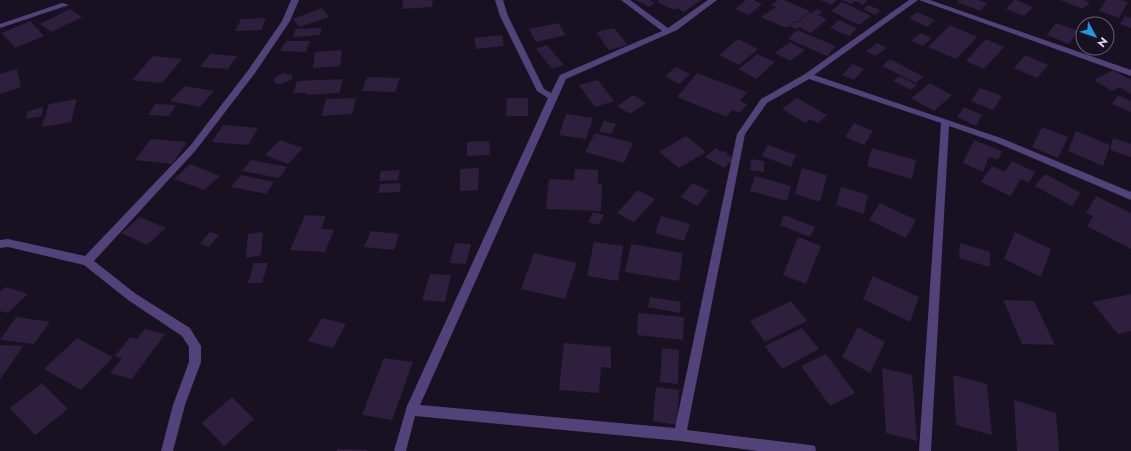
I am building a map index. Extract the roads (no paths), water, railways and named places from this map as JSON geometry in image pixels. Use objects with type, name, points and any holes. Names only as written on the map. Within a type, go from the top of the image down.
[{"type":"street","points":[[87,261],[193,148],[252,71],[286,21],[296,0]]},
{"type":"street","points":[[499,0],[504,16],[541,91],[552,97]]},
{"type":"street","points":[[625,0],[667,31]]},
{"type":"street","points":[[400,451],[411,410],[552,97],[563,77],[667,31],[713,0]]},
{"type":"street","points":[[680,434],[740,134],[764,100],[808,76],[914,0]]},
{"type":"street","points":[[923,0],[1131,73]]},
{"type":"street","points":[[0,26],[65,5]]},
{"type":"street","points":[[808,76],[998,140],[1131,196]]},
{"type":"street","points":[[925,451],[945,121]]},
{"type":"street","points":[[0,244],[8,243],[87,261],[132,297],[186,332],[195,346],[194,362],[179,405],[167,451]]},
{"type":"street","points":[[411,410],[680,434],[791,450],[810,451]]}]
